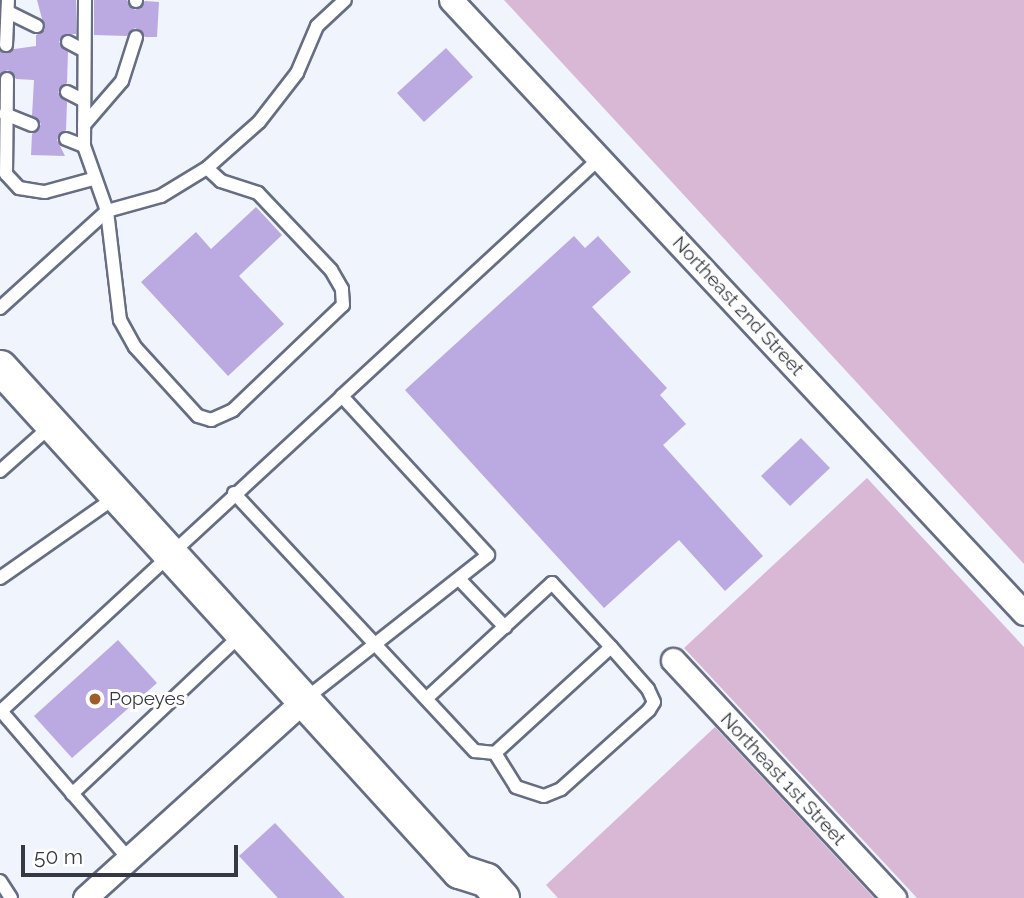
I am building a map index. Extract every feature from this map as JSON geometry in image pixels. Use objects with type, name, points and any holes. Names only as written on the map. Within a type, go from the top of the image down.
[{"type":"main road","points":[[0,367],[304,700],[461,884],[486,880],[502,898]]},
{"type":"street","name":"Northeast 2nd Street","points":[[451,0],[1024,613]]},
{"type":"street","name":"Northeast 1st Street","points":[[673,660],[894,898]]},
{"type":"street","points":[[85,898],[304,700]]},
{"type":"lane","points":[[85,0],[84,146],[93,179],[107,211],[120,320],[135,347],[180,397],[198,416],[211,420],[233,410],[331,322],[343,305],[342,289],[331,270],[258,193],[221,181],[207,168]]},
{"type":"lane","points":[[0,308],[107,211],[161,196],[207,168],[259,122],[297,73],[317,26],[345,0]]},
{"type":"lane","points":[[8,6],[37,26]]},
{"type":"lane","points":[[6,45],[8,6]]},
{"type":"lane","points":[[84,125],[122,81],[134,57],[136,37]]},
{"type":"lane","points":[[68,42],[83,50]]},
{"type":"lane","points":[[7,79],[6,174],[19,188],[45,192],[93,179]]},
{"type":"lane","points":[[67,92],[83,100]]},
{"type":"lane","points":[[5,114],[32,125]]},
{"type":"lane","points":[[66,139],[84,146]]},
{"type":"lane","points":[[128,858],[0,710],[599,159]]},
{"type":"lane","points":[[304,700],[461,581],[488,555],[342,396]]},
{"type":"lane","points":[[0,471],[53,424]]},
{"type":"lane","points":[[234,494],[475,751],[495,753],[611,647]]},
{"type":"lane","points":[[0,578],[118,496]]},
{"type":"lane","points":[[461,581],[505,627]]},
{"type":"lane","points":[[427,698],[552,583],[648,689],[654,702],[649,710],[561,789],[544,796],[516,786],[495,753]]},
{"type":"lane","points":[[72,794],[243,633]]},
{"type":"lane","points":[[0,881],[11,898]]},
{"type":"shaded area","points":[[504,0],[1024,0],[1024,564]]},
{"type":"shaded area","points":[[867,478],[1024,647],[1024,898],[917,898],[684,648]]},
{"type":"shaded area","points":[[715,727],[874,898],[558,898],[546,885]]},
{"type":"building","points":[[37,0],[76,0],[76,34],[64,34],[59,42],[68,52],[67,83],[58,92],[67,102],[66,130],[57,140],[65,156],[31,155],[32,134],[41,124],[32,116],[34,80],[16,79],[8,70],[0,74],[0,51],[36,46],[36,35],[45,30]]},
{"type":"building","points":[[94,0],[127,0],[135,10],[145,1],[159,2],[157,37],[145,37],[135,28],[127,36],[94,35]]},
{"type":"building","points":[[446,48],[473,77],[424,122],[397,93]]},
{"type":"building","points":[[256,207],[282,235],[239,276],[284,324],[228,376],[141,282],[196,232],[211,249]]},
{"type":"building","points":[[574,236],[585,248],[598,236],[631,272],[592,307],[667,388],[660,395],[686,424],[663,445],[763,556],[725,591],[679,540],[604,608],[405,390]]},
{"type":"building","points":[[801,438],[830,468],[790,506],[761,476]]},
{"type":"building","name":"Popeyes","points":[[118,640],[157,683],[72,758],[34,716]]},
{"type":"building","points":[[275,823],[345,898],[278,898],[239,856]]},
{"type":"place","name":"Popeyes","points":[[95,699]]}]
